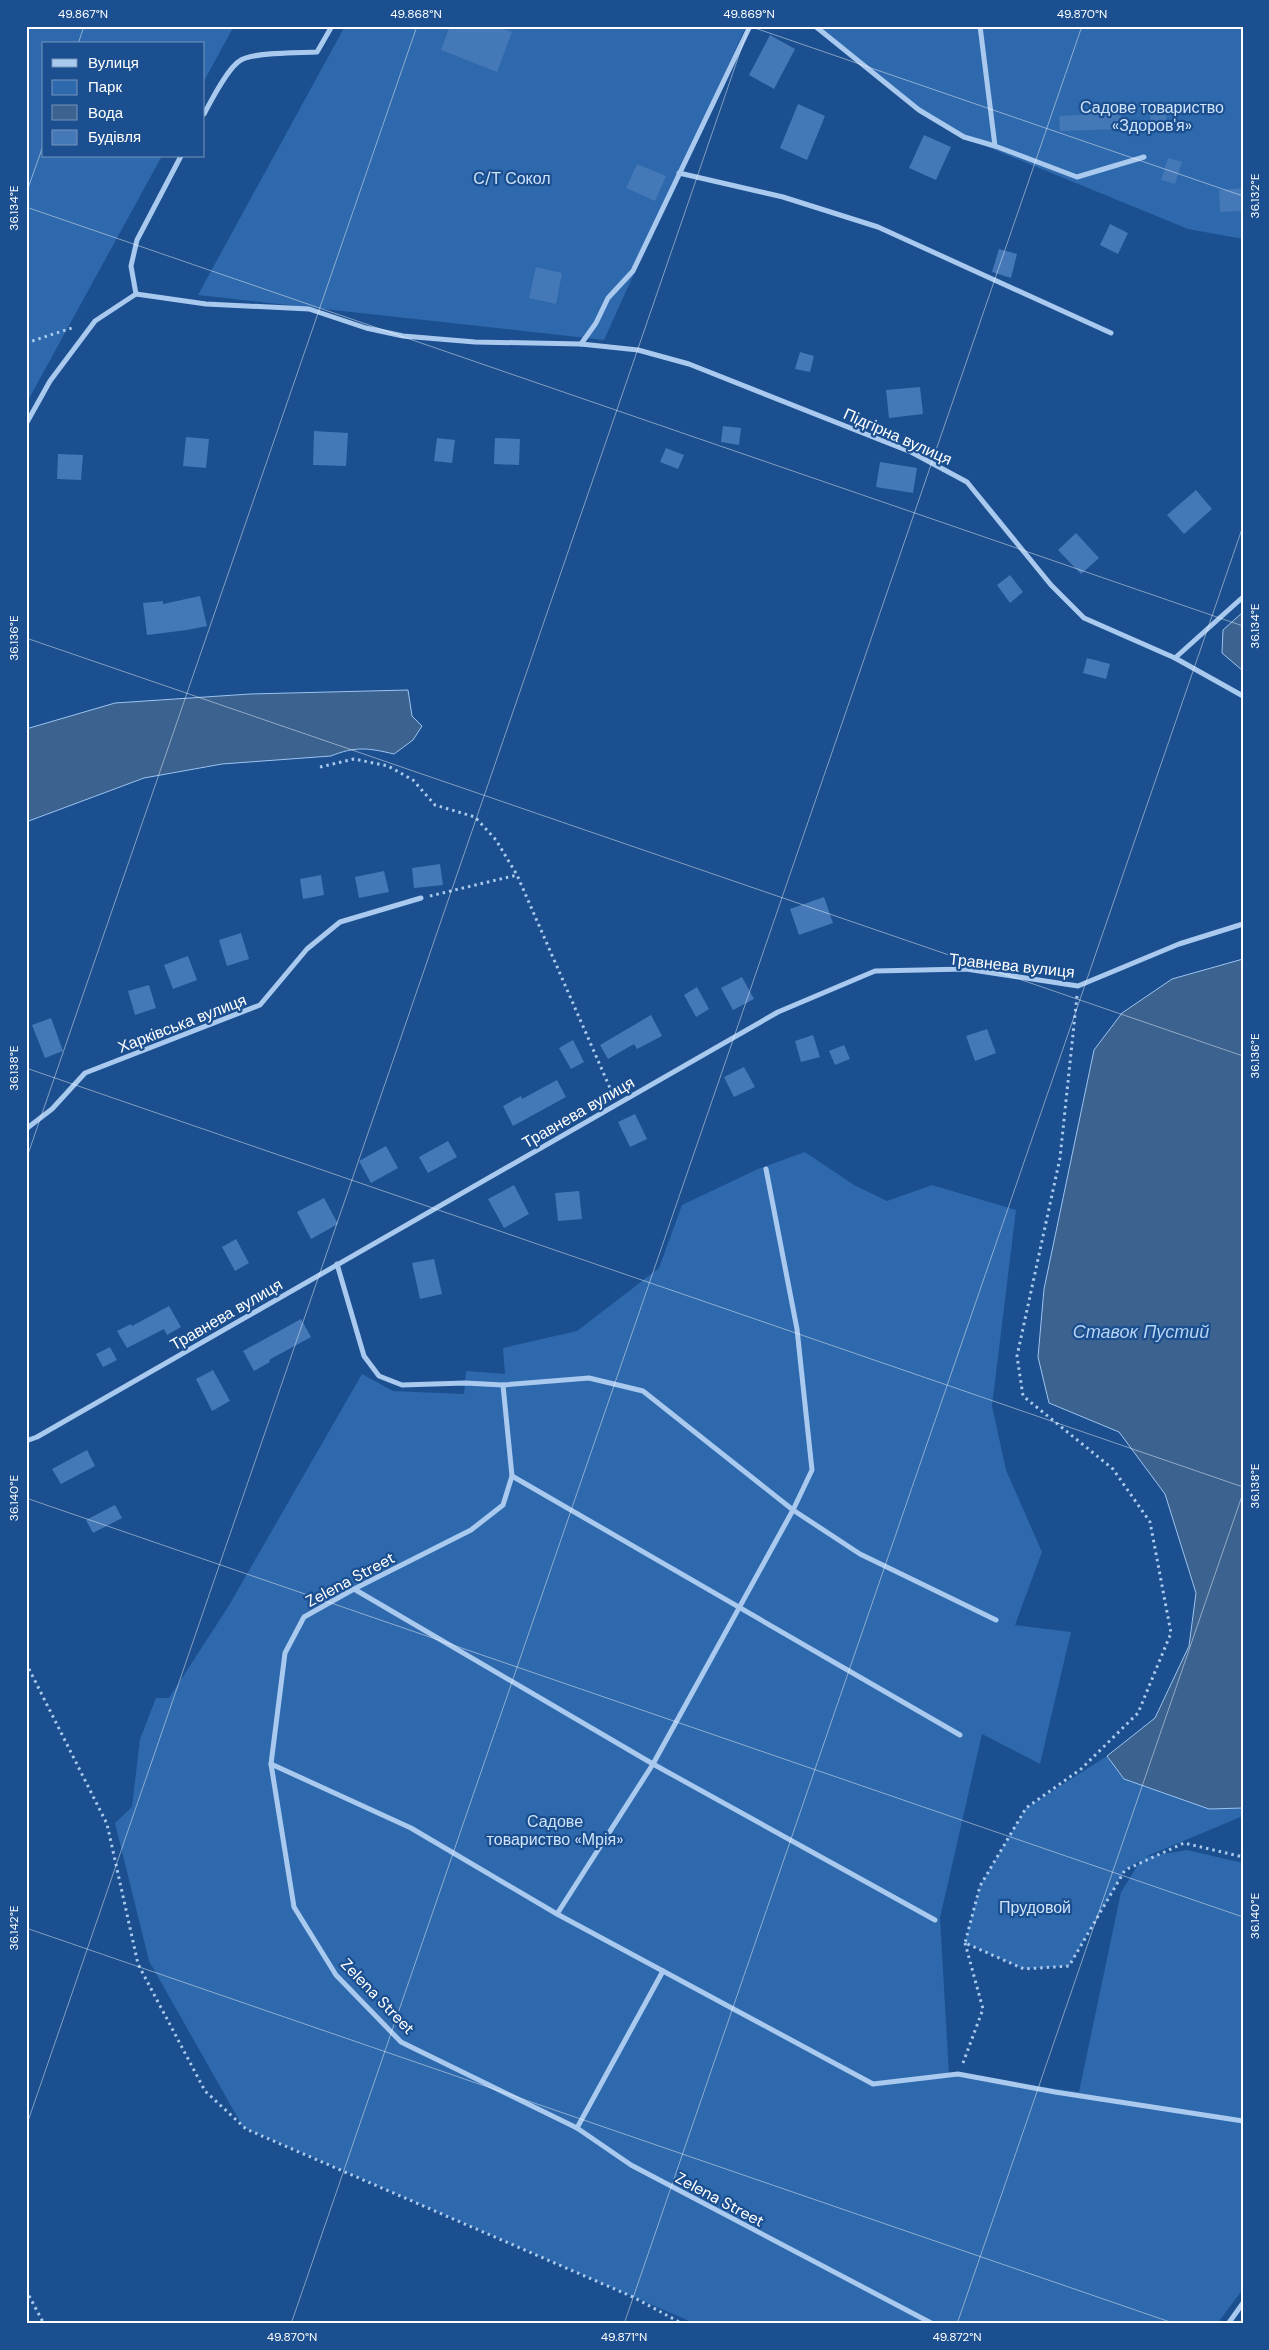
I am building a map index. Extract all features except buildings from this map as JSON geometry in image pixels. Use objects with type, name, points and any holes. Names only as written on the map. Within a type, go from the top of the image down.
[{"type":"street","points":[[205,112],[219,86],[240,60],[269,54],[317,52],[332,26]]},
{"type":"street","points":[[581,344],[596,322],[608,298],[633,271],[750,26]]},
{"type":"street","points":[[816,26],[919,110],[964,137],[996,146],[1077,177],[1144,157]]},
{"type":"street","points":[[980,26],[996,146]]},
{"type":"street","points":[[26,424],[50,381],[95,321],[136,294],[132,266],[137,240],[180,158]]},
{"type":"street","points":[[679,174],[783,197],[878,227],[1111,333]]},
{"type":"street","name":"Підгірна вулиця","points":[[136,294],[206,304],[309,309],[366,328],[403,336],[475,342],[581,344],[638,350],[689,364],[911,452],[959,477],[967,482],[1051,586],[1084,618],[1174,658],[1243,696]]},
{"type":"street","points":[[1174,658],[1243,597]]},
{"type":"street","name":"Харківська вулиця","points":[[26,1129],[52,1109],[85,1074],[260,1006],[307,949],[340,922],[421,898]]},
{"type":"street","name":"Травнева вулиця","points":[[26,1441],[45,1432],[778,1012],[875,971],[966,969],[1078,986],[1179,944],[1243,924]]},
{"type":"street","points":[[557,1914],[653,1764],[793,1510],[812,1470],[797,1329],[766,1170]]},
{"type":"street","points":[[337,1264],[364,1356],[380,1376],[402,1385],[465,1383],[503,1385],[588,1378],[643,1390],[793,1510],[860,1554],[996,1620]]},
{"type":"street","name":"Zelena Street","points":[[503,1385],[512,1476],[503,1505],[471,1530],[354,1589],[304,1617],[285,1653],[271,1764],[294,1907],[336,1975],[401,2042],[577,2128],[631,2165],[934,2324]]},
{"type":"street","points":[[512,1476],[960,1735]]},
{"type":"street","points":[[354,1589],[653,1764],[935,1920]]},
{"type":"street","points":[[271,1764],[411,1828],[557,1914],[874,2084],[958,2074],[1055,2092],[1243,2121]]},
{"type":"street","points":[[577,2128],[663,1971]]},
{"type":"street","points":[[1228,2324],[1243,2303]]},
{"type":"path","points":[[26,343],[95,321]]},
{"type":"path","points":[[320,767],[354,759],[388,766],[413,780],[435,805],[476,817],[496,840],[517,875],[617,1104]]},
{"type":"path","points":[[421,898],[517,875]]},
{"type":"path","points":[[958,2074],[983,2009],[965,1943],[980,1886],[1026,1808],[1081,1769],[1138,1713],[1171,1633],[1150,1522],[1113,1469],[1023,1396],[1017,1356],[1060,1158],[1078,986]]},
{"type":"path","points":[[26,1663],[107,1824],[138,1964],[205,2091],[246,2129],[632,2297],[683,2324]]},
{"type":"path","points":[[965,1943],[1024,1969],[1069,1966],[1124,1870],[1184,1843],[1243,1857]]},
{"type":"path","points":[[26,2290],[44,2324]]},
{"type":"green space","points":[[26,26],[234,26],[205,79],[205,42],[42,42],[42,158],[161,158],[26,404]]},
{"type":"green space","name":"С/Т Сокол","points":[[345,26],[746,26],[604,340],[198,295]]},
{"type":"green space","name":"Садове товариство «Здоров'я»","points":[[811,26],[1243,26],[1243,239],[1188,229],[951,132]]},
{"type":"green space","name":"Садове товариство «Мрія»","points":[[805,1152],[854,1185],[887,1201],[932,1185],[1016,1210],[992,1406],[1006,1470],[1042,1552],[1015,1625],[1071,1632],[1040,1764],[982,1734],[940,1918],[949,2074],[1079,2092],[1121,1892],[1141,1860],[1125,1870],[1069,1966],[1024,1969],[965,1943],[980,1886],[1026,1808],[1107,1756],[1124,1779],[1209,1809],[1243,1808],[1243,1816],[1145,1857],[1187,1850],[1243,1863],[1243,2289],[1217,2324],[696,2324],[243,2127],[149,1961],[115,1823],[132,1807],[140,1739],[156,1698],[169,1698],[228,1607],[362,1374],[393,1391],[464,1394],[466,1371],[505,1374],[503,1348],[577,1331],[659,1268],[682,1205],[758,1169]]},
{"type":"water","points":[[1243,612],[1243,671],[1222,653],[1223,630]]},
{"type":"water","points":[[408,690],[412,716],[422,726],[413,740],[394,754],[377,750],[355,749],[331,756],[222,764],[144,778],[26,822],[26,729],[115,703],[250,694]]},
{"type":"water","name":"Ставок Пустий","points":[[1243,959],[1243,1808],[1209,1809],[1124,1779],[1107,1756],[1155,1718],[1189,1646],[1196,1593],[1165,1494],[1119,1432],[1049,1403],[1038,1357],[1044,1289],[1094,1050],[1122,1013],[1172,979]]},
{"type":"park label","name":"Прудовой","points":[[1035,1907]]}]
